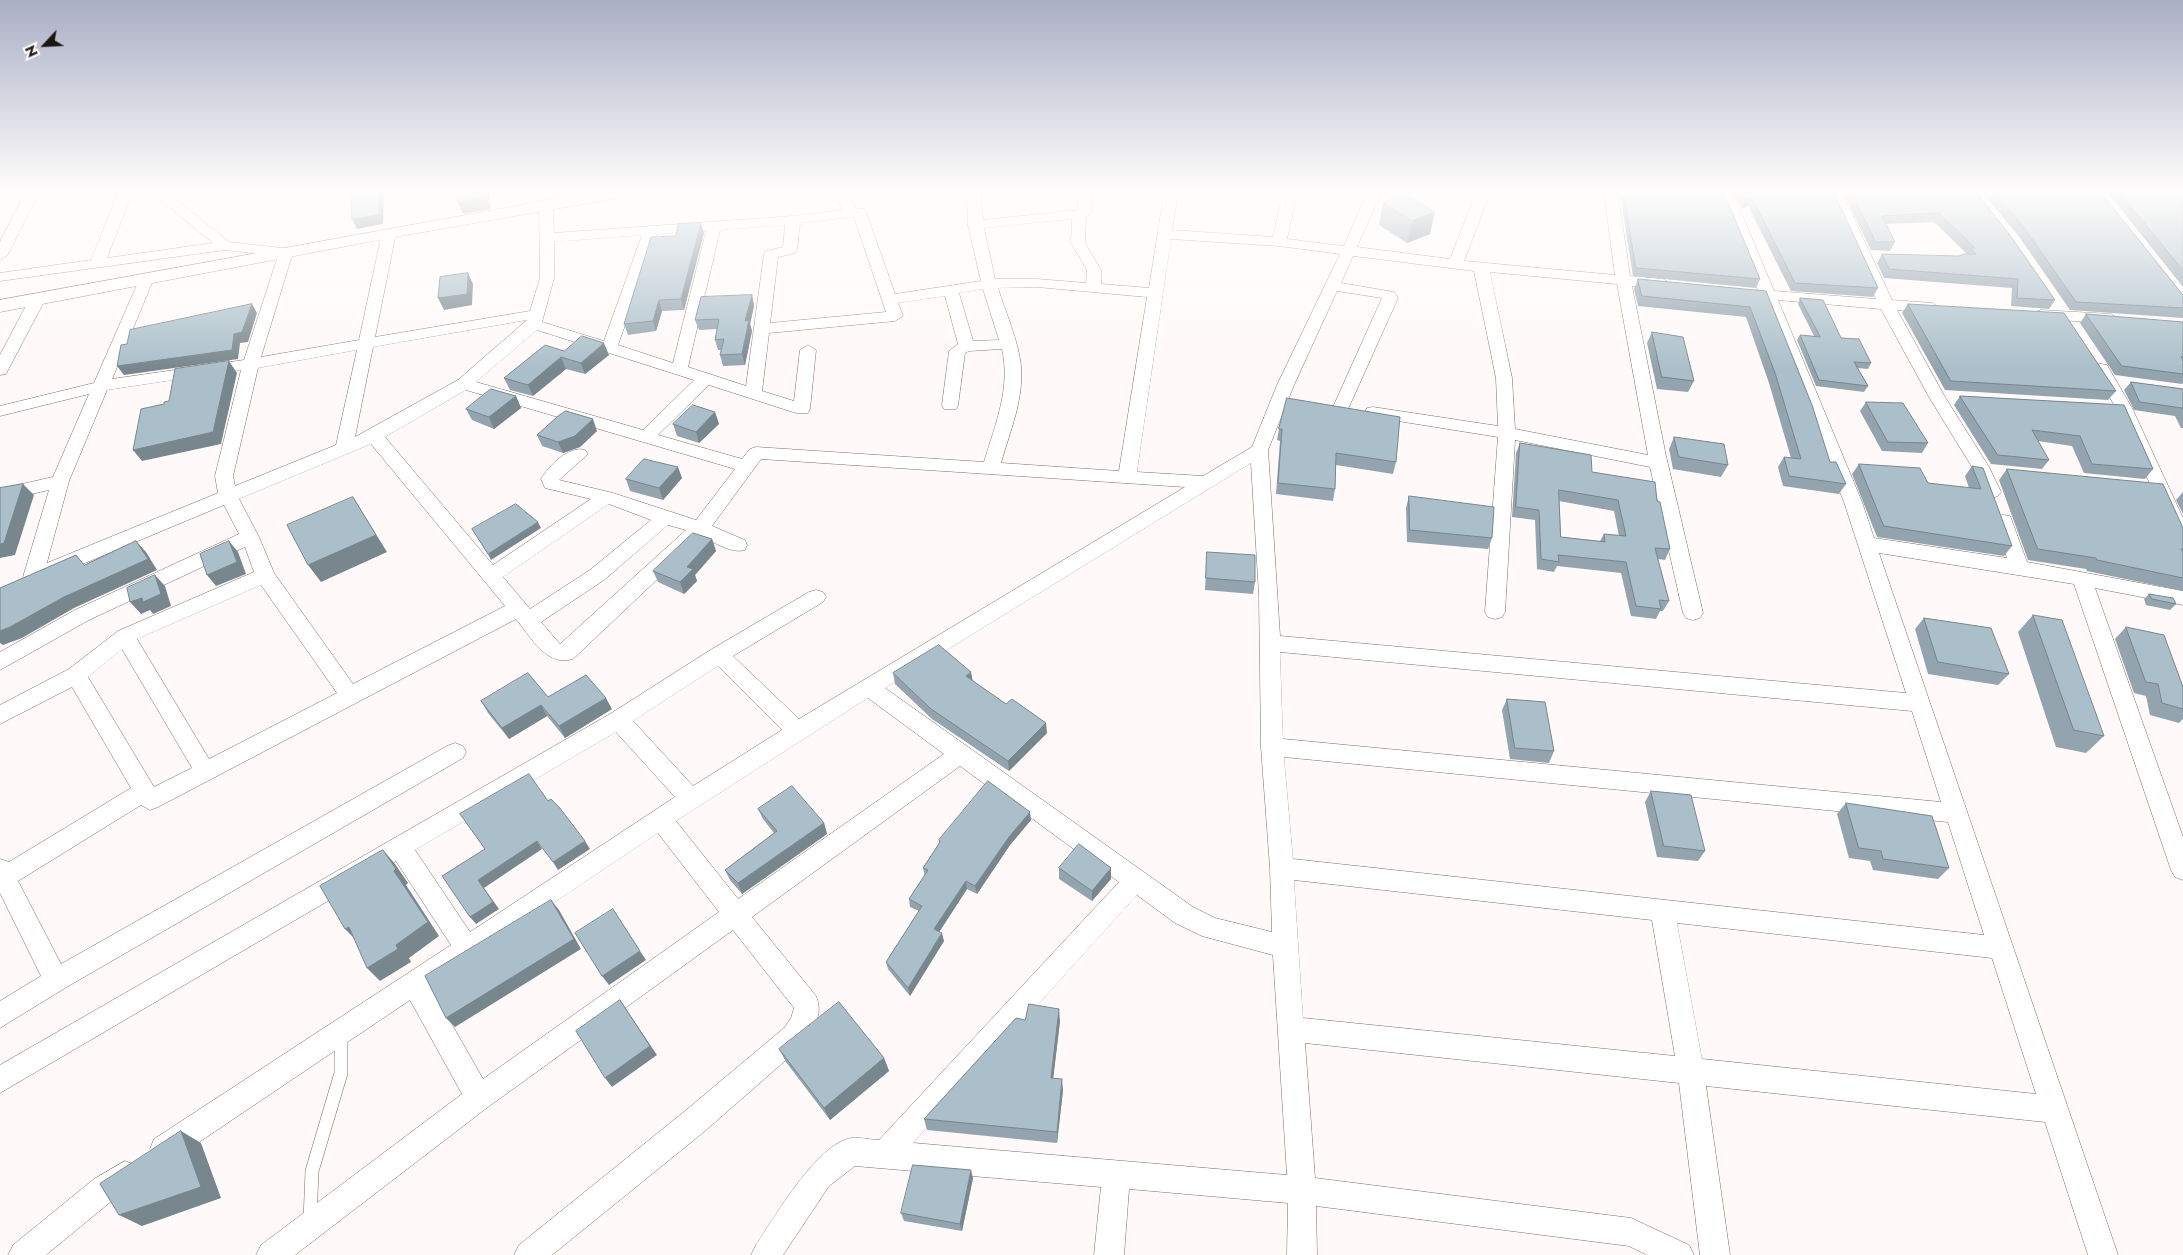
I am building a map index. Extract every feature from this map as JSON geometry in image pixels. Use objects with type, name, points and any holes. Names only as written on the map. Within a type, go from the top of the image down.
[{"type":"street","points":[[97,264],[102,252]]},
{"type":"street","points":[[0,277],[185,252]]},
{"type":"street","points":[[282,252],[286,252]]},
{"type":"street","points":[[0,306],[286,252]]},
{"type":"street","points":[[286,252],[251,364],[224,476],[228,496],[250,537],[265,575],[350,696]]},
{"type":"street","points":[[344,449],[385,252]]},
{"type":"street","points":[[16,585],[374,436],[464,384],[535,319],[547,278],[548,252]]},
{"type":"street","points":[[609,348],[643,252]]},
{"type":"street","points":[[679,370],[708,252]]},
{"type":"street","points":[[753,393],[771,254],[783,252]]},
{"type":"street","points":[[760,329],[894,316],[872,252]]},
{"type":"street","points":[[981,252],[989,284],[1008,344],[1013,374],[1011,396],[991,468]]},
{"type":"street","points":[[1083,252],[1094,270],[1093,288]]},
{"type":"street","points":[[1127,477],[1162,252]]},
{"type":"street","points":[[23,1255],[104,1189],[661,820],[691,798],[868,687],[1259,450],[1286,400],[1332,286],[1350,252]]},
{"type":"street","points":[[1355,252],[1681,286]]},
{"type":"street","points":[[1456,263],[1460,252]]},
{"type":"street","points":[[1618,252],[1656,462],[1693,613]]},
{"type":"street","points":[[1750,252],[1853,502],[2102,1255]]},
{"type":"street","points":[[1862,252],[1888,305],[1938,398],[1984,471],[2020,567]]},
{"type":"street","points":[[1864,256],[1882,256]]},
{"type":"street","points":[[1481,266],[1504,378],[1507,433],[1495,612]]},
{"type":"street","points":[[33,577],[60,481],[147,278]]},
{"type":"street","points":[[889,300],[989,284],[1037,283],[1156,293]]},
{"type":"street","points":[[1332,286],[1389,295],[1390,298],[1340,408]]},
{"type":"street","points":[[951,290],[966,346]]},
{"type":"street","points":[[1739,293],[1946,309]]},
{"type":"street","points":[[0,370],[37,300]]},
{"type":"street","points":[[2054,301],[2075,332]]},
{"type":"street","points":[[2025,314],[2124,320]]},
{"type":"street","points":[[0,411],[102,386],[535,319],[609,348],[802,409],[808,350]]},
{"type":"street","points":[[950,405],[957,351],[966,346],[1008,344]]},
{"type":"street","points":[[2092,357],[2109,381],[2124,408],[2183,538]]},
{"type":"street","points":[[644,438],[706,378]]},
{"type":"street","points":[[2109,381],[2127,384]]},
{"type":"street","points":[[464,384],[644,438],[746,466]]},
{"type":"street","points":[[1938,398],[1957,398]]},
{"type":"street","points":[[1322,405],[1507,433],[1656,462]]},
{"type":"street","points":[[2105,407],[2124,408]]},
{"type":"street","points":[[374,436],[554,651],[566,654],[700,528],[756,453],[1204,482]]},
{"type":"street","points":[[1259,450],[1270,595],[1272,747],[1282,868],[1285,947],[1302,1190],[1302,1255]]},
{"type":"street","points":[[579,454],[558,468],[550,479],[551,484],[608,496],[664,518],[700,528],[738,545]]},
{"type":"street","points":[[1984,471],[2004,473]]},
{"type":"street","points":[[0,495],[60,481]]},
{"type":"street","points":[[2142,486],[2183,493]]},
{"type":"street","points":[[490,575],[608,496]]},
{"type":"street","points":[[76,675],[150,800],[350,696],[524,614],[597,575],[664,518]]},
{"type":"street","points":[[0,662],[82,615],[250,537]]},
{"type":"street","points":[[1867,544],[2020,567],[2183,598]]},
{"type":"street","points":[[0,715],[76,675],[125,636],[265,575]]},
{"type":"street","points":[[2082,580],[2178,838],[2183,870]]},
{"type":"street","points":[[0,1080],[618,720],[719,655],[816,597]]},
{"type":"street","points":[[125,636],[205,771]]},
{"type":"street","points":[[1270,643],[1920,703]]},
{"type":"street","points":[[719,655],[797,731]]},
{"type":"street","points":[[868,687],[1184,915],[1211,928],[1285,947]]},
{"type":"street","points":[[618,720],[691,798]]},
{"type":"street","points":[[1272,747],[1955,814]]},
{"type":"street","points":[[0,1016],[56,980],[456,752]]},
{"type":"street","points":[[271,1255],[479,1098],[960,754]]},
{"type":"street","points":[[56,980],[1,875],[144,791]]},
{"type":"street","points":[[529,1255],[695,1121],[793,1037],[803,1024],[807,1005],[661,820]]},
{"type":"street","points":[[400,847],[466,948]]},
{"type":"street","points":[[1282,868],[2001,948]]},
{"type":"street","points":[[884,1155],[1135,881]]},
{"type":"street","points":[[1663,911],[1691,1071],[1714,1255]]},
{"type":"street","points":[[414,982],[479,1098]]},
{"type":"street","points":[[1291,1030],[2054,1109]]},
{"type":"street","points":[[766,1255],[819,1176],[851,1152],[1302,1190],[1632,1232],[1679,1255]]},
{"type":"street","points":[[1109,1255],[1116,1174]]},
{"type":"lane","points":[[310,1226],[312,1171],[342,1073],[341,1031]]},
{"type":"building","points":[[646,252],[693,252],[681,299],[659,300],[653,321],[624,324]]},
{"type":"building","points":[[1633,252],[1749,252],[1760,279],[1636,268]]},
{"type":"building","points":[[1779,252],[1861,252],[1878,288],[1795,283]]},
{"type":"building","points":[[1974,252],[2021,252],[2055,300],[2017,298],[2018,279],[1889,269],[1882,254],[1959,256],[1976,254]]},
{"type":"building","points":[[2041,252],[2148,252],[2183,295],[2183,308],[2076,302]]},
{"type":"building","points":[[2168,252],[2183,252],[2183,270]]},
{"type":"building","points":[[468,273],[467,294],[438,298],[440,277]]},
{"type":"building","points":[[1638,279],[1766,291],[1812,405],[1830,462],[1836,462],[1846,484],[1789,476],[1784,457],[1801,459],[1775,373],[1750,307],[1642,296]]},
{"type":"building","points":[[752,295],[745,321],[749,320],[742,354],[720,355],[724,339],[715,340],[719,319],[695,320],[701,297]]},
{"type":"building","points":[[1800,298],[1823,300],[1841,338],[1859,339],[1871,363],[1854,362],[1868,386],[1819,380],[1800,335],[1820,337]]},
{"type":"building","points":[[252,304],[242,332],[234,334],[232,350],[117,366],[121,345],[127,344],[130,330]]},
{"type":"building","points":[[1908,304],[2064,313],[2116,391],[1951,381]]},
{"type":"building","points":[[2086,314],[2183,322],[2183,358],[2181,356],[2183,374],[2122,366]]},
{"type":"building","points":[[1652,332],[1683,337],[1694,381],[1662,377]]},
{"type":"building","points":[[582,336],[604,343],[581,363],[561,357],[528,385],[504,378],[545,345],[564,351]]},
{"type":"building","points":[[229,361],[213,432],[133,450],[141,409],[164,404],[164,402],[169,401],[175,369]]},
{"type":"building","points":[[2131,382],[2183,389],[2183,410],[2182,408],[2140,402]]},
{"type":"building","points":[[491,389],[516,396],[489,417],[466,409]]},
{"type":"building","points":[[1960,396],[2124,405],[2153,469],[2092,464],[2080,436],[2032,430],[2049,460],[1998,455]]},
{"type":"building","points":[[1287,398],[1400,417],[1396,462],[1336,453],[1335,489],[1278,483],[1282,429],[1279,429]]},
{"type":"building","points":[[1866,402],[1903,403],[1928,443],[1888,442]]},
{"type":"building","points":[[693,405],[715,412],[696,432],[673,424]]},
{"type":"building","points":[[566,411],[593,419],[575,436],[558,442],[537,435],[558,416]]},
{"type":"building","points":[[1674,437],[1724,444],[1728,465],[1679,457]]},
{"type":"building","points":[[1520,443],[1591,455],[1592,472],[1655,482],[1657,501],[1660,502],[1670,549],[1655,548],[1669,601],[1659,600],[1661,609],[1636,606],[1626,562],[1558,555],[1559,562],[1541,559],[1539,510],[1516,507]],"holes":[[[1559,490],[1618,500],[1626,536],[1604,534],[1605,542],[1561,537]]]},
{"type":"building","points":[[644,459],[678,467],[659,488],[626,479]]},
{"type":"building","points":[[1859,464],[1920,468],[1928,483],[1981,489],[1972,466],[1983,468],[2012,546],[1884,526]]},
{"type":"building","points":[[2007,469],[2163,484],[2183,528],[2183,549],[2181,549],[2183,552],[2183,578],[2097,560],[2096,558],[2038,549]]},
{"type":"building","points":[[23,484],[4,543],[0,544],[0,488]]},
{"type":"building","points":[[1409,496],[1494,507],[1492,538],[1410,530]]},
{"type":"building","points":[[353,497],[376,535],[308,565],[287,525]]},
{"type":"building","points":[[516,504],[538,522],[488,554],[472,529]]},
{"type":"building","points":[[693,533],[712,539],[687,567],[693,569],[680,582],[653,571]]},
{"type":"building","points":[[136,541],[148,559],[64,597],[0,631],[0,588],[76,555],[84,565]]},
{"type":"building","points":[[229,541],[237,562],[207,575],[200,554]]},
{"type":"building","points":[[1207,552],[1255,555],[1255,582],[1206,578]]},
{"type":"building","points":[[155,575],[161,594],[143,602],[142,598],[130,602],[127,588]]},
{"type":"building","points":[[2149,594],[2173,598],[2176,604],[2152,599]]},
{"type":"building","points":[[2033,615],[2062,620],[2104,736],[2074,730]]},
{"type":"building","points":[[1924,618],[1991,628],[2009,674],[1938,662]]},
{"type":"building","points":[[2126,627],[2164,635],[2183,687],[2183,709],[2162,703],[2158,684],[2146,682]]},
{"type":"building","points":[[939,645],[971,672],[966,676],[1006,704],[1012,699],[1046,723],[1008,761],[931,709],[893,673]]},
{"type":"building","points":[[528,673],[548,697],[586,675],[606,698],[559,726],[541,705],[502,728],[481,701]]},
{"type":"building","points":[[1507,699],[1545,702],[1554,751],[1515,748]]},
{"type":"building","points":[[529,774],[548,801],[551,799],[559,807],[585,841],[553,862],[537,841],[478,880],[493,902],[470,917],[442,876],[485,849],[460,814]]},
{"type":"building","points":[[988,781],[1030,812],[1009,837],[975,886],[966,881],[934,929],[942,933],[908,988],[886,962],[922,906],[909,899],[928,870],[923,868],[940,842],[939,840]]},
{"type":"building","points":[[792,786],[824,823],[738,883],[725,870],[777,831],[758,809]]},
{"type":"building","points":[[1651,791],[1691,795],[1705,851],[1664,846]]},
{"type":"building","points":[[1846,803],[1932,816],[1949,868],[1883,859],[1881,851],[1859,848]]},
{"type":"building","points":[[1079,844],[1111,868],[1092,891],[1059,868]]},
{"type":"building","points":[[383,850],[396,869],[394,871],[428,922],[396,945],[398,949],[367,968],[349,927],[345,929],[320,886]]},
{"type":"building","points":[[551,900],[574,939],[446,1018],[425,976]]},
{"type":"building","points":[[613,909],[640,951],[602,976],[575,933]]},
{"type":"building","points":[[620,1000],[650,1046],[605,1078],[576,1031]]},
{"type":"building","points":[[839,1002],[884,1058],[824,1108],[779,1049]]},
{"type":"building","points":[[1029,1004],[1059,1009],[1051,1078],[1062,1079],[1057,1132],[924,1119],[1016,1018],[1025,1020]]},
{"type":"building","points":[[181,1131],[201,1187],[119,1215],[100,1184]]},
{"type":"building","points":[[913,1165],[971,1170],[960,1224],[901,1213]]}]
